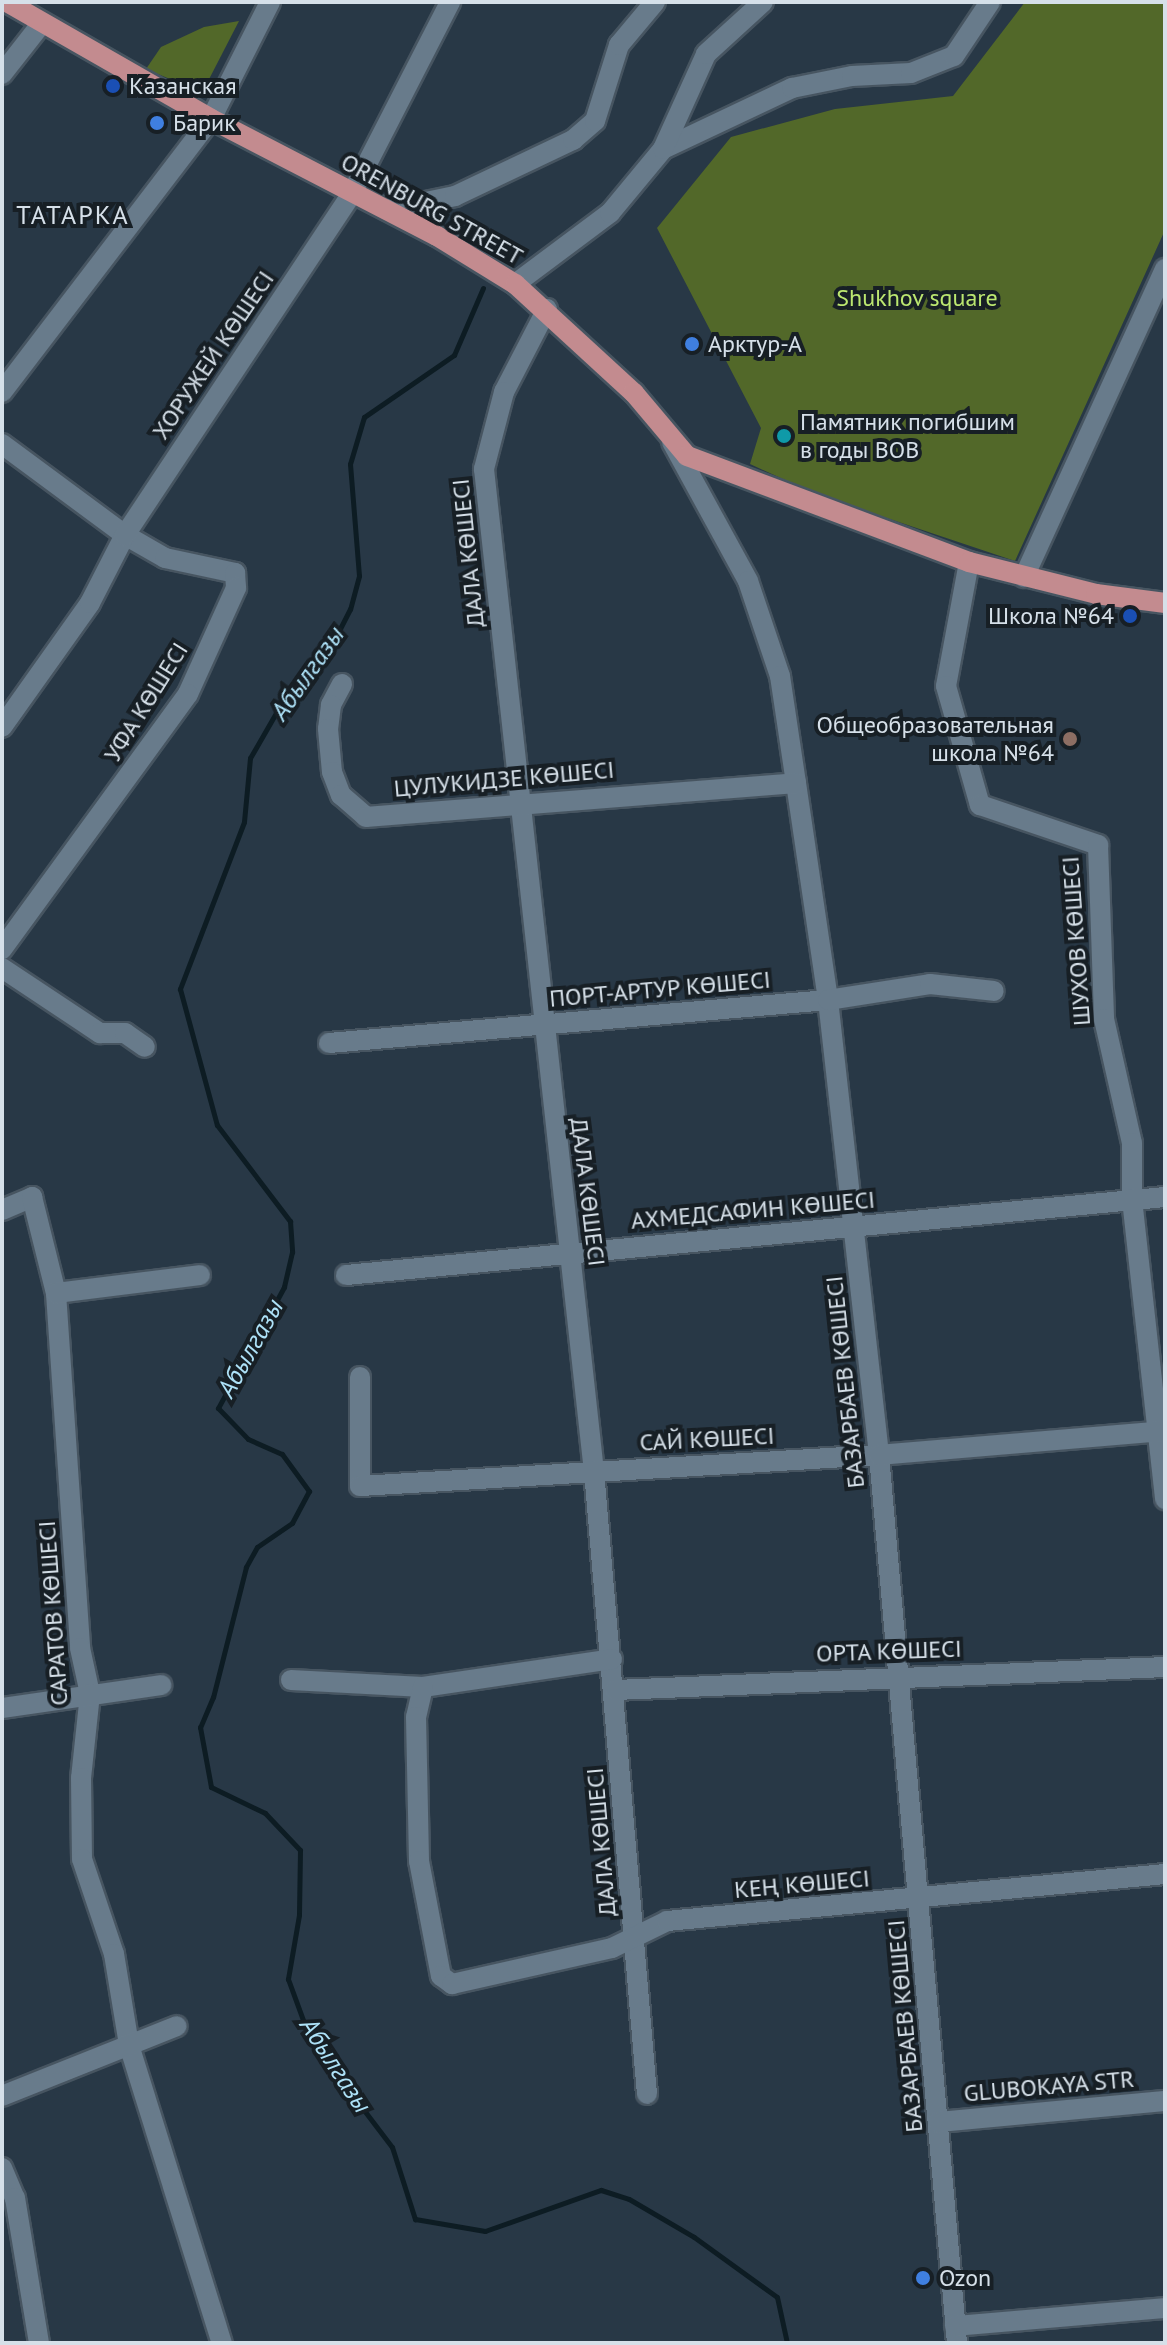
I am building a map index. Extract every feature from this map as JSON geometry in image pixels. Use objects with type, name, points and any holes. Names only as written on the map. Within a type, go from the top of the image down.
[{"type":"main road","name":"ORENBURG STREET","points":[[7,2],[211,119],[387,210],[515,284],[547,309],[634,393],[672,442],[687,456],[755,485],[969,562],[1024,577],[1165,603]]},
{"type":"street","points":[[2,392],[211,119],[270,2]]},
{"type":"street","name":"ХОРУЖЕЙ КӨШЕСІ","points":[[2,727],[90,603],[125,535],[352,193],[450,2]]},
{"type":"street","points":[[387,210],[455,196],[573,140],[595,121],[619,45],[655,2]]},
{"type":"street","points":[[515,284],[610,213],[663,149],[706,54],[763,2]]},
{"type":"street","points":[[663,149],[792,88],[852,76],[911,73],[954,56],[990,2]]},
{"type":"street","points":[[2,74],[42,23]]},
{"type":"street","points":[[1024,577],[1160,290],[1165,269]]},
{"type":"street","name":"ДАЛА КӨШЕСІ","points":[[547,309],[504,392],[484,469],[541,1025],[594,1471],[647,2094]]},
{"type":"street","name":"БАЗАРБАЕВ КӨШЕСІ","points":[[672,442],[748,581],[780,676],[828,1000],[855,1228],[921,1900],[956,2335]]},
{"type":"street","name":"УФА КӨШЕСІ","points":[[2,444],[125,535],[165,558],[235,573],[236,588],[188,694],[2,949]]},
{"type":"street","name":"ШУХОВ КӨШЕСІ","points":[[969,562],[946,686],[980,805],[1098,845],[1104,1019],[1132,1143],[1132,1199],[1162,1432],[1165,1499]]},
{"type":"street","name":"ЦУЛУКИДЗЕ КӨШЕСІ","points":[[342,684],[331,705],[328,729],[332,772],[341,795],[366,817],[796,783]]},
{"type":"street","points":[[2,968],[100,1033],[125,1033],[145,1047]]},
{"type":"street","name":"ПОРТ-АРТУР КӨШЕСІ","points":[[329,1043],[828,1000],[930,984],[994,991]]},
{"type":"street","name":"САРАТОВ КӨШЕСІ","points":[[2,1210],[32,1197],[56,1293],[80,1648],[90,1694],[81,1778],[82,1859],[114,1954],[129,2045],[222,2343]]},
{"type":"street","name":"АХМЕДСАФИН КӨШЕСІ","points":[[346,1275],[570,1251],[855,1228],[1165,1197]]},
{"type":"street","points":[[56,1293],[200,1275]]},
{"type":"street","name":"САЙ КӨШЕСІ","points":[[360,1377],[360,1486],[879,1455],[1162,1432]]},
{"type":"street","points":[[291,1680],[423,1687],[612,1659]]},
{"type":"street","name":"ОРТА КӨШЕСІ","points":[[615,1690],[899,1675],[1165,1667]]},
{"type":"street","points":[[2,1708],[161,1685]]},
{"type":"street","name":"КЕҢ КӨШЕСІ","points":[[423,1687],[416,1717],[419,1861],[441,1976],[452,1984],[612,1948],[635,1934],[667,1921],[921,1900],[1165,1874]]},
{"type":"street","points":[[2,2096],[177,2026]]},
{"type":"street","name":"GLUBOKAYA STR","points":[[938,2122],[1165,2101]]},
{"type":"street","points":[[2,2168],[15,2198],[39,2343]]},
{"type":"street","points":[[956,2335],[1165,2308]]},
{"type":"green space","name":"Shukhov square","points":[[1025,2],[1165,2],[1165,230],[1015,561],[818,495],[750,464],[761,428],[657,228],[731,137],[835,109],[953,96]]},
{"type":"green space","points":[[239,21],[205,87],[196,90],[146,69],[161,47],[204,27]]},
{"type":"waterway","name":"Абылгазы","points":[[483,288],[454,355],[364,417],[350,464],[359,576],[350,609],[335,638],[292,685],[250,758],[244,822],[180,989],[217,1125],[290,1221],[292,1252],[284,1287],[218,1408],[248,1439],[282,1454],[309,1491],[292,1523],[257,1547],[246,1567],[213,1697],[200,1727],[211,1787],[265,1813],[300,1850],[299,1915],[288,1979],[307,2031],[353,2086],[360,2105],[392,2147],[415,2219],[485,2231],[601,2190],[629,2199],[694,2237],[777,2297],[787,2343]]},
{"type":"place","name":"Казанская","points":[[113,86]]},
{"type":"place","name":"Барик","points":[[157,123]]},
{"type":"place","name":"Арктур-А","points":[[692,344]]},
{"type":"place","name":"Памятник погибшим в годы ВОВ","points":[[784,436]]},
{"type":"place","name":"Школа №64","points":[[1130,616]]},
{"type":"place","name":"Общеобразовательная школа №64","points":[[1070,739]]},
{"type":"place","name":"Ozon","points":[[923,2278]]},
{"type":"district","name":"ТАТАРКА","points":[[73,215]]}]
